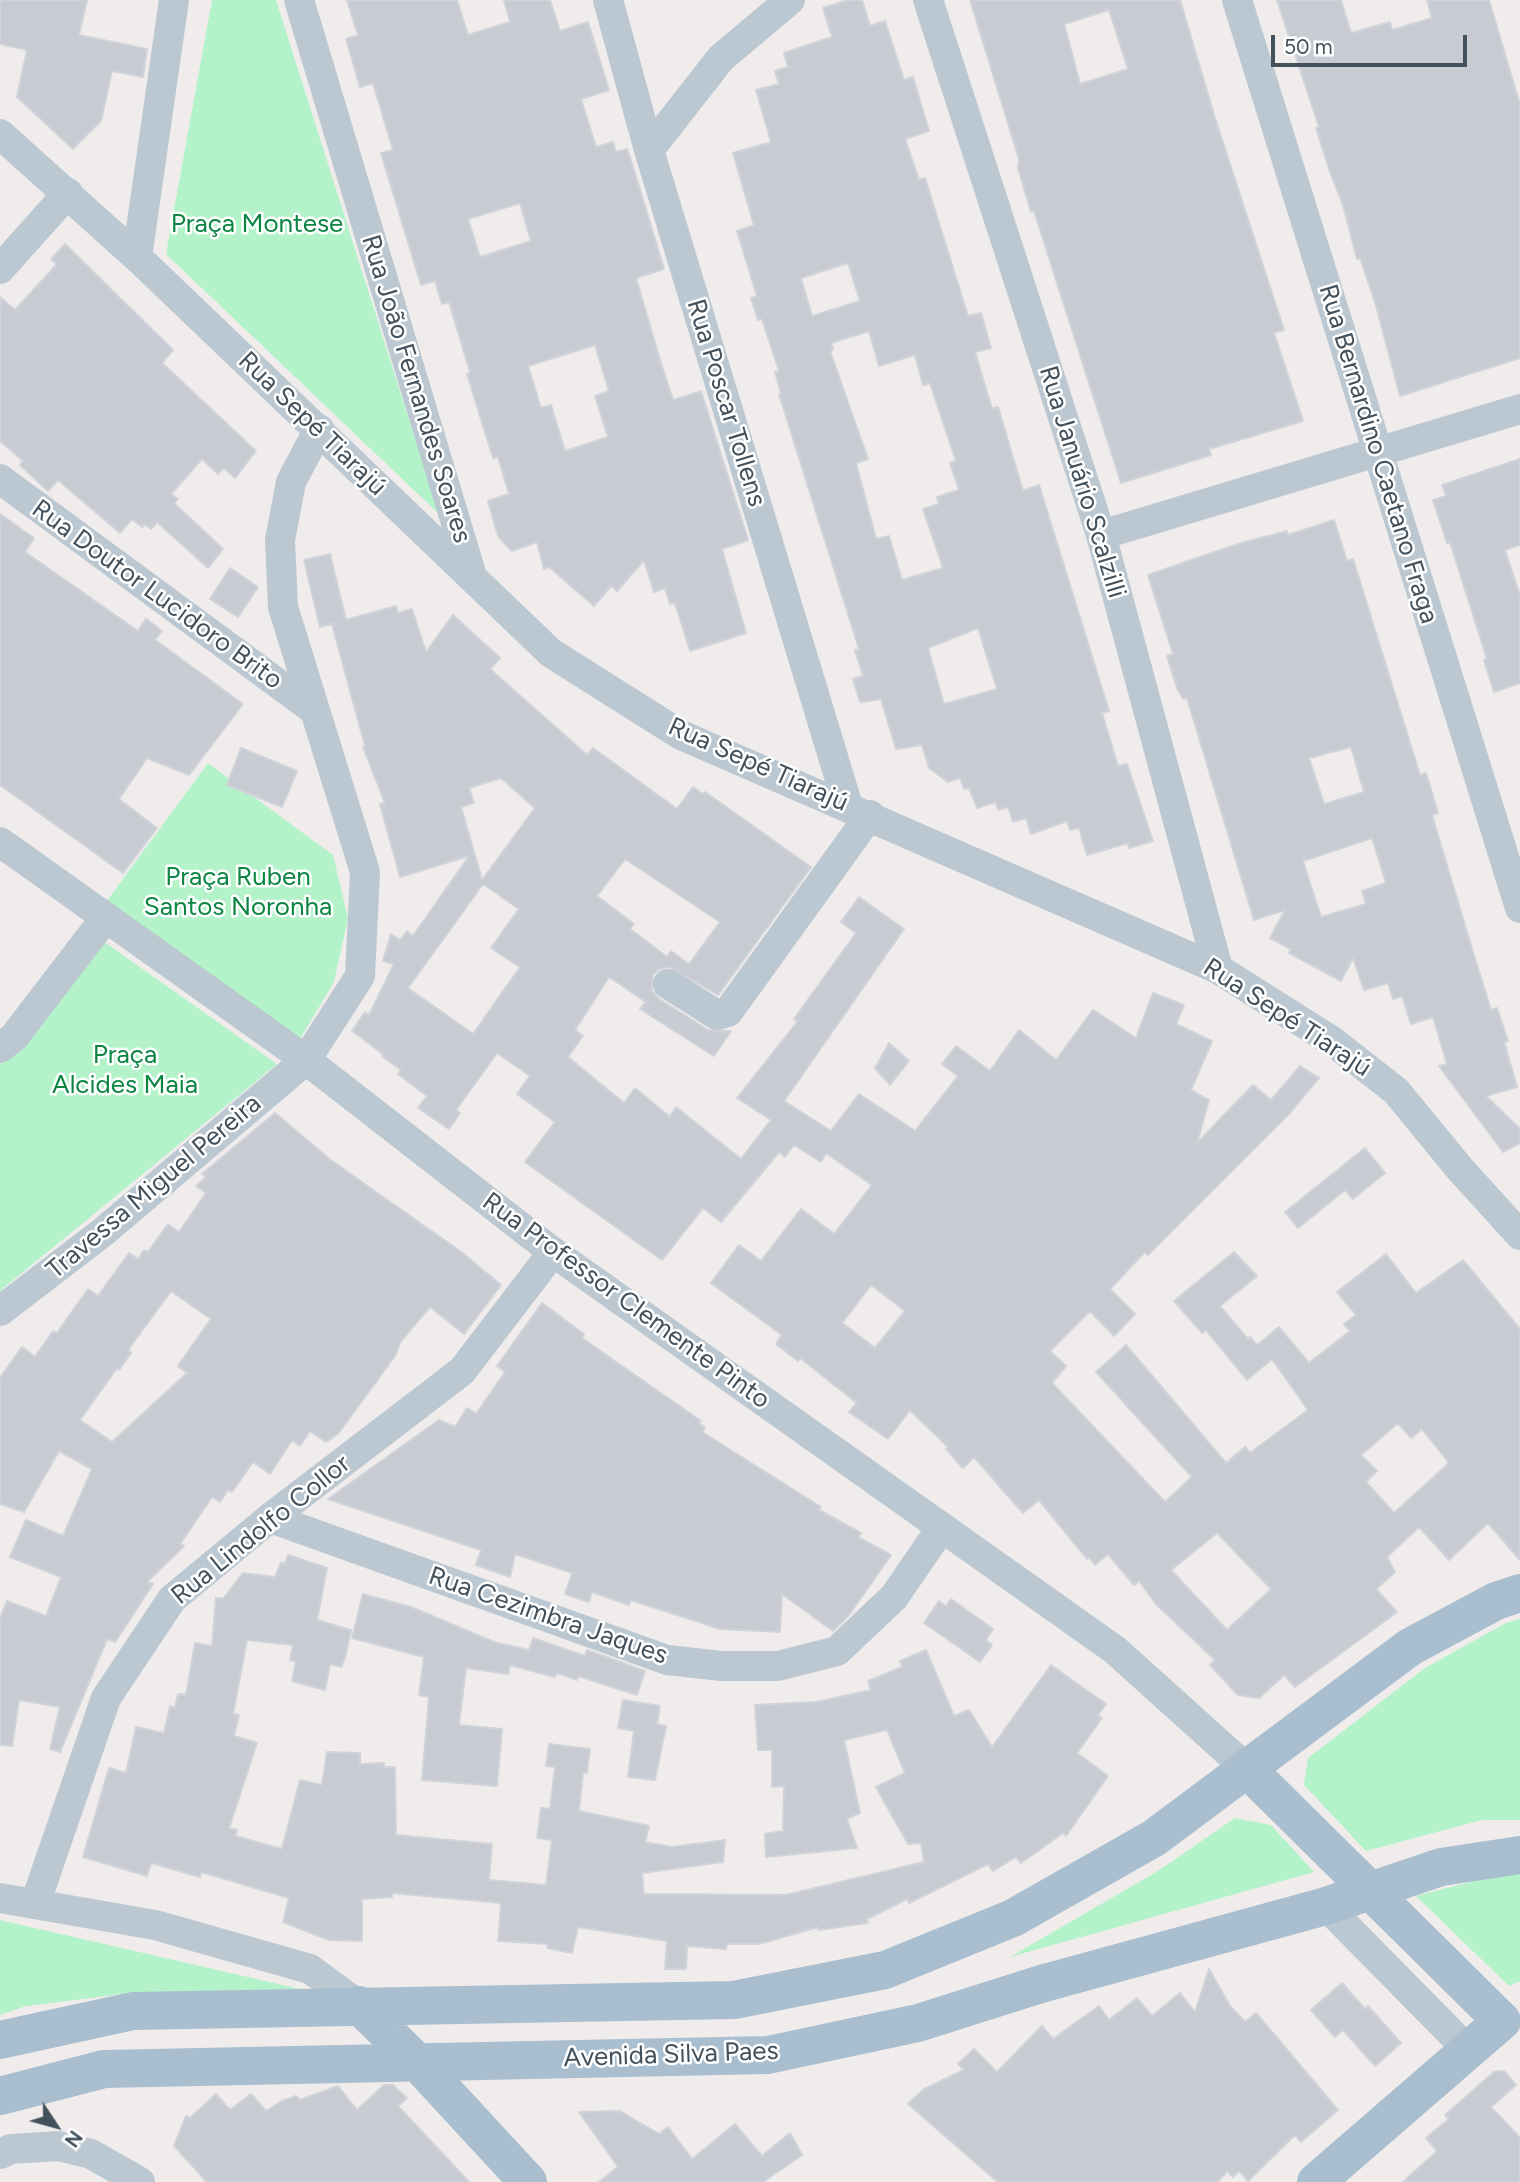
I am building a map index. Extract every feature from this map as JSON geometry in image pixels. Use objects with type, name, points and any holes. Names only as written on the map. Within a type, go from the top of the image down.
[{"type":"main road","name":"Avenida Silva Paes","points":[[0,2040],[133,2011],[734,2000],[885,1970],[1013,1918],[1154,1838],[1410,1647],[1496,1601],[1520,1593]]},
{"type":"main road","points":[[1246,1768],[1373,1890],[1511,2030],[1468,2050],[1316,2182]]},
{"type":"main road","name":"Avenida Silva Paes","points":[[0,2095],[104,2069],[768,2055],[918,2023],[1041,1984],[1326,1906],[1441,1867],[1520,1855]]},
{"type":"main road","points":[[359,2005],[419,2064],[528,2182]]},
{"type":"street","points":[[137,257],[174,0]]},
{"type":"street","name":"Rua João Fernandes Soares","points":[[299,0],[472,576]]},
{"type":"street","name":"Rua Poscar Tollens","points":[[608,0],[649,149],[859,810]]},
{"type":"street","points":[[649,149],[720,58],[790,0]]},
{"type":"street","name":"Rua Januário Scalzilli","points":[[928,0],[1101,535],[1218,969]]},
{"type":"street","name":"Rua Bernardino Caetano Fraga","points":[[1237,0],[1520,908]]},
{"type":"street","name":"Rua Sepé Tiarajú","points":[[0,134],[137,257],[551,653],[681,735],[859,810],[1218,969],[1332,1041],[1396,1091],[1460,1169],[1520,1234]]},
{"type":"street","points":[[0,269],[68,193]]},
{"type":"street","points":[[1101,535],[1520,410]]},
{"type":"street","name":"Travessa Miguel Pereira","points":[[0,1311],[103,1232],[306,1060],[360,975],[365,872],[283,607],[281,540],[291,482],[319,429]]},
{"type":"street","name":"Rua Doutor Lucidoro Brito","points":[[0,479],[314,710]]},
{"type":"street","points":[[668,984],[718,1014],[728,1012],[859,810]]},
{"type":"street","name":"Rua Professor Clemente Pinto","points":[[0,842],[306,1060],[553,1252],[1115,1650],[1246,1768]]},
{"type":"street","points":[[0,1048],[14,1037],[106,917]]},
{"type":"street","name":"Rua Lindolfo Collor","points":[[35,1904],[106,1698],[172,1599],[270,1518],[462,1371],[553,1252]]},
{"type":"street","name":"Rua Cezimbra Jaques","points":[[270,1518],[667,1660],[722,1666],[778,1666],[837,1651],[894,1597],[942,1527]]},
{"type":"street","points":[[0,1898],[155,1925],[310,1969],[359,2005]]},
{"type":"street","points":[[1326,1906],[1468,2050]]},
{"type":"street","points":[[0,2154],[11,2149],[59,2146],[92,2154],[140,2182]]},
{"type":"green space","name":"Praça Montese","points":[[212,0],[276,0],[439,514],[166,254]]},
{"type":"green space","name":"Praça Ruben Santos Noronha","points":[[208,763],[333,855],[348,918],[334,982],[298,1042],[106,902]]},
{"type":"green space","name":"Praça Alcides Maia","points":[[103,941],[277,1064],[0,1291],[0,1064],[33,1037]]},
{"type":"green space","points":[[1520,1619],[1520,1820],[1482,1820],[1366,1851],[1304,1785],[1308,1758],[1425,1668],[1506,1623]]},
{"type":"green space","points":[[1235,1818],[1271,1825],[1314,1872],[1010,1957],[1158,1871]]},
{"type":"green space","points":[[1509,1872],[1520,1873],[1520,1981],[1509,1986],[1416,1896]]},
{"type":"green space","points":[[0,1920],[300,1989],[131,1993],[26,2006],[0,2015]]},
{"type":"building","points":[[0,0],[87,0],[79,35],[147,49],[143,77],[112,71],[101,121],[73,149],[17,97],[27,50],[0,44]]},
{"type":"building","points":[[347,0],[457,0],[468,35],[510,22],[504,0],[550,0],[560,31],[588,22],[609,90],[581,99],[596,147],[613,142],[616,152],[627,149],[634,170],[664,269],[636,278],[660,360],[673,400],[701,391],[748,540],[722,549],[746,633],[690,651],[675,603],[670,604],[665,588],[654,592],[644,560],[617,591],[611,586],[594,606],[549,567],[544,569],[537,542],[512,551],[498,536],[488,501],[509,494],[498,457],[493,458],[467,374],[470,372],[449,302],[442,304],[435,281],[421,285],[381,153],[393,150],[373,83],[360,87],[346,39],[358,35]],"holes":[[[520,203],[531,241],[480,257],[468,219]],[[595,345],[609,391],[595,396],[608,437],[565,451],[551,405],[541,408],[528,366]]]},
{"type":"building","points":[[848,0],[862,0],[870,26],[885,21],[904,80],[913,77],[929,131],[905,139],[919,180],[925,178],[968,316],[981,313],[991,348],[975,352],[992,409],[998,407],[1023,491],[1039,485],[1109,711],[1102,713],[1118,766],[1127,764],[1153,841],[1129,848],[1128,843],[1087,855],[1079,828],[1070,830],[1067,821],[1031,834],[1026,818],[1013,822],[1008,807],[998,810],[996,802],[977,808],[969,788],[964,789],[960,778],[948,782],[929,768],[922,745],[896,749],[881,699],[860,702],[853,679],[863,676],[855,650],[859,649],[779,394],[775,372],[779,371],[762,319],[758,320],[751,298],[757,296],[737,231],[754,225],[733,153],[771,142],[756,90],[779,84],[775,71],[788,67],[784,53],[832,37],[823,8]],"holes":[[[848,263],[860,301],[812,316],[801,278]],[[869,331],[879,366],[915,355],[923,385],[930,383],[956,461],[950,463],[959,490],[937,497],[939,504],[923,509],[943,568],[902,580],[889,536],[876,539],[856,463],[868,459],[830,351],[833,350],[831,343]],[[978,628],[997,689],[944,704],[928,648]]]},
{"type":"building","points":[[970,0],[1180,0],[1284,330],[1274,333],[1303,421],[1209,449],[1211,455],[1121,483],[1034,211],[1031,212],[1018,168],[1019,159]],"holes":[[[1109,10],[1128,69],[1080,84],[1064,24]]]},
{"type":"building","points":[[1277,0],[1341,0],[1351,33],[1390,22],[1392,30],[1432,18],[1427,0],[1489,0],[1520,105],[1520,358],[1400,396],[1375,302],[1360,258],[1357,259],[1343,205],[1316,128],[1319,127]]},
{"type":"building","points":[[65,244],[173,350],[162,363],[256,451],[235,478],[224,468],[218,474],[202,459],[171,494],[178,499],[174,503],[223,549],[208,568],[157,522],[151,529],[145,524],[142,527],[132,519],[120,533],[58,480],[48,491],[20,465],[23,461],[0,441],[0,297],[15,310],[57,264],[51,259]]},
{"type":"building","points":[[1520,459],[1520,545],[1505,550],[1520,596],[1520,683],[1494,692],[1484,660],[1487,659],[1450,542],[1447,543],[1433,500],[1446,496],[1442,485]]},
{"type":"building","points":[[0,514],[34,538],[25,552],[138,631],[146,619],[162,631],[155,640],[243,704],[189,775],[147,758],[119,799],[157,828],[123,873],[0,785]]},
{"type":"building","points":[[1334,520],[1347,561],[1353,559],[1420,775],[1426,773],[1438,813],[1432,815],[1491,1010],[1497,1008],[1508,1041],[1504,1042],[1517,1087],[1486,1096],[1520,1129],[1520,1143],[1503,1152],[1439,1066],[1447,1064],[1433,1017],[1411,1024],[1402,996],[1393,999],[1388,983],[1364,990],[1353,958],[1341,981],[1289,953],[1291,949],[1270,938],[1285,910],[1254,920],[1187,698],[1183,699],[1177,688],[1167,656],[1173,654],[1148,575],[1238,544],[1287,531],[1288,535]],"holes":[[[1351,747],[1364,792],[1324,804],[1309,758]],[[1372,838],[1386,883],[1362,891],[1366,904],[1321,917],[1303,861]]]},
{"type":"building","points":[[330,554],[346,620],[396,606],[398,613],[412,609],[426,652],[453,615],[500,658],[490,669],[587,755],[593,748],[677,809],[693,787],[703,794],[705,792],[811,867],[718,995],[669,967],[659,969],[653,975],[652,991],[659,999],[708,1030],[731,1031],[714,1056],[640,1009],[646,1002],[609,977],[575,1030],[583,1036],[568,1057],[624,1103],[635,1088],[670,1117],[676,1107],[741,1159],[771,1120],[737,1098],[798,1021],[794,1019],[856,933],[841,922],[859,897],[904,929],[784,1101],[831,1131],[859,1094],[915,1131],[958,1076],[942,1064],[956,1046],[990,1071],[1019,1030],[1056,1060],[1093,1010],[1136,1038],[1153,993],[1184,1005],[1176,1024],[1212,1041],[1191,1090],[1209,1100],[1197,1143],[1253,1085],[1271,1100],[1300,1066],[1319,1078],[1289,1114],[1148,1255],[1145,1252],[1110,1289],[1135,1314],[1114,1336],[1090,1311],[1050,1351],[1066,1366],[1052,1383],[1165,1502],[1192,1477],[1096,1372],[1126,1345],[1226,1463],[1245,1447],[1250,1453],[1308,1410],[1272,1359],[1247,1380],[1206,1330],[1202,1333],[1174,1301],[1234,1252],[1257,1276],[1220,1306],[1248,1339],[1250,1337],[1257,1345],[1279,1327],[1309,1363],[1350,1331],[1344,1324],[1356,1315],[1337,1292],[1386,1254],[1416,1293],[1463,1260],[1520,1329],[1520,1560],[1488,1523],[1449,1560],[1419,1527],[1387,1557],[1395,1572],[1376,1589],[1397,1612],[1295,1687],[1284,1675],[1259,1698],[1238,1695],[1210,1665],[1215,1660],[1156,1604],[1139,1581],[1134,1585],[1108,1554],[1095,1565],[1089,1557],[1087,1559],[1039,1500],[1023,1513],[974,1457],[963,1468],[946,1449],[948,1447],[910,1410],[888,1439],[849,1412],[857,1403],[800,1358],[798,1361],[776,1344],[782,1335],[711,1283],[739,1245],[761,1261],[801,1209],[834,1234],[872,1185],[826,1153],[821,1162],[794,1145],[785,1157],[779,1152],[721,1222],[703,1208],[662,1260],[525,1162],[555,1122],[517,1094],[530,1076],[497,1053],[456,1110],[460,1113],[449,1129],[418,1108],[427,1096],[398,1074],[401,1070],[382,1056],[383,1054],[352,1031],[365,1012],[369,1015],[394,964],[383,961],[391,934],[400,940],[407,931],[413,936],[469,856],[400,877],[380,804],[385,803],[363,747],[365,746],[332,624],[335,623],[320,627],[304,560]],"holes":[[[501,778],[535,808],[482,880],[461,807],[474,803],[469,788]],[[625,859],[720,922],[689,964],[671,951],[667,957],[630,929],[634,924],[597,896]],[[483,884],[519,909],[491,948],[520,967],[473,1034],[408,988]],[[871,1285],[905,1311],[875,1348],[842,1323]],[[1398,1423],[1411,1438],[1422,1429],[1449,1463],[1394,1513],[1366,1482],[1377,1471],[1361,1455]],[[1217,1533],[1271,1589],[1227,1630],[1171,1570]]]},
{"type":"building","points":[[230,568],[258,587],[238,617],[210,599]]},
{"type":"building","points":[[241,748],[297,771],[282,807],[227,785]]},
{"type":"building","points":[[889,1043],[909,1061],[890,1085],[875,1068]]},
{"type":"building","points":[[275,1113],[332,1161],[460,1251],[501,1285],[464,1334],[430,1307],[401,1341],[395,1356],[338,1434],[326,1442],[310,1431],[300,1446],[292,1440],[270,1474],[253,1462],[232,1492],[228,1490],[220,1502],[212,1497],[180,1544],[184,1546],[147,1582],[153,1584],[115,1642],[107,1639],[60,1752],[50,1749],[60,1707],[19,1700],[12,1746],[0,1745],[0,1619],[7,1601],[46,1616],[61,1577],[10,1557],[26,1520],[63,1536],[92,1469],[59,1451],[24,1512],[0,1504],[0,1378],[22,1347],[35,1357],[53,1331],[57,1333],[88,1289],[98,1296],[129,1253],[138,1259],[144,1250],[148,1252],[168,1224],[179,1232],[206,1193],[196,1186],[206,1177],[202,1174]],"holes":[[[171,1291],[211,1319],[178,1366],[187,1373],[112,1442],[80,1420],[131,1353],[128,1350]]]},
{"type":"building","points":[[1365,1148],[1385,1173],[1353,1199],[1345,1190],[1298,1228],[1285,1212]]},
{"type":"building","points":[[542,1303],[584,1334],[582,1338],[701,1421],[699,1423],[705,1428],[702,1432],[821,1507],[819,1510],[861,1533],[858,1537],[891,1555],[849,1615],[833,1631],[782,1594],[780,1632],[720,1629],[631,1600],[629,1605],[592,1592],[589,1602],[565,1594],[572,1573],[515,1554],[510,1577],[476,1565],[481,1550],[328,1499],[439,1420],[455,1427],[467,1408],[476,1414],[505,1372],[497,1366]]},
{"type":"building","points":[[288,1555],[327,1568],[317,1620],[351,1630],[341,1667],[330,1664],[325,1690],[292,1681],[296,1661],[290,1660],[293,1645],[247,1640],[233,1714],[239,1715],[234,1736],[257,1743],[229,1828],[237,1830],[235,1836],[282,1849],[300,1780],[322,1785],[327,1752],[360,1753],[360,1764],[384,1763],[384,1767],[395,1767],[396,1835],[492,1844],[489,1880],[546,1885],[552,1840],[537,1838],[541,1808],[550,1809],[555,1767],[546,1766],[549,1744],[590,1749],[587,1773],[583,1772],[579,1811],[649,1826],[645,1842],[672,1847],[725,1840],[723,1862],[642,1873],[644,1894],[786,1895],[924,1862],[921,1843],[908,1844],[876,1787],[905,1773],[887,1730],[844,1740],[860,1813],[847,1819],[857,1848],[766,1857],[765,1834],[783,1831],[784,1786],[772,1787],[772,1750],[758,1750],[755,1705],[816,1702],[871,1690],[868,1681],[902,1667],[900,1661],[926,1650],[954,1716],[969,1710],[992,1747],[1051,1665],[1106,1704],[1098,1715],[1102,1718],[1077,1753],[1108,1776],[1066,1836],[1063,1833],[1021,1863],[1016,1857],[993,1871],[988,1864],[909,1903],[907,1899],[867,1919],[868,1923],[818,1930],[818,1927],[759,1944],[727,1944],[726,1949],[687,1946],[686,1969],[665,1969],[667,1941],[578,1927],[572,1953],[547,1948],[548,1944],[498,1941],[501,1903],[392,1893],[392,1897],[362,1899],[362,1941],[329,1940],[283,1922],[289,1898],[201,1872],[200,1877],[151,1863],[147,1876],[83,1857],[109,1768],[126,1773],[136,1727],[164,1733],[170,1706],[175,1708],[178,1694],[186,1695],[195,1643],[212,1646],[216,1598],[223,1599],[243,1573],[275,1577],[281,1562],[285,1564]]},
{"type":"building","points":[[363,1594],[411,1607],[494,1642],[529,1650],[533,1638],[585,1656],[587,1650],[645,1671],[637,1695],[578,1676],[577,1680],[557,1673],[555,1677],[510,1665],[508,1674],[466,1668],[459,1725],[502,1729],[497,1786],[422,1780],[429,1697],[419,1695],[424,1657],[352,1638]]},
{"type":"building","points":[[951,1599],[993,1629],[986,1640],[992,1645],[980,1662],[924,1623],[939,1601],[946,1606]]},
{"type":"building","points":[[623,1700],[660,1706],[657,1724],[666,1726],[655,1780],[628,1777],[634,1731],[618,1728]]},
{"type":"building","points":[[1209,1969],[1230,2006],[1245,2022],[1256,2013],[1338,2110],[1301,2142],[1295,2135],[1248,2181],[1239,2171],[1233,2177],[1227,2171],[1218,2182],[998,2182],[908,2104],[924,2089],[964,2070],[958,2064],[974,2049],[997,2072],[1042,2026],[1053,2039],[1099,2006],[1109,2020],[1137,1998],[1152,2016],[1180,1993],[1195,2012]]},
{"type":"building","points":[[1342,1983],[1365,2009],[1368,2006],[1401,2043],[1375,2066],[1343,2030],[1335,2037],[1311,2010]]},
{"type":"building","points":[[1504,2071],[1516,2085],[1491,2107],[1520,2138],[1520,2182],[1403,2182],[1437,2151],[1426,2138],[1449,2119],[1445,2115],[1494,2072]]},
{"type":"building","points":[[384,2085],[393,2085],[407,2098],[398,2106],[469,2182],[207,2182],[174,2146],[186,2116],[190,2118],[216,2094],[230,2110],[251,2094],[266,2111],[296,2096],[300,2100],[338,2086],[357,2110]]},
{"type":"building","points":[[620,2111],[659,2134],[668,2127],[692,2159],[735,2124],[762,2156],[790,2133],[802,2155],[763,2182],[599,2182],[618,2167],[579,2112]]}]
